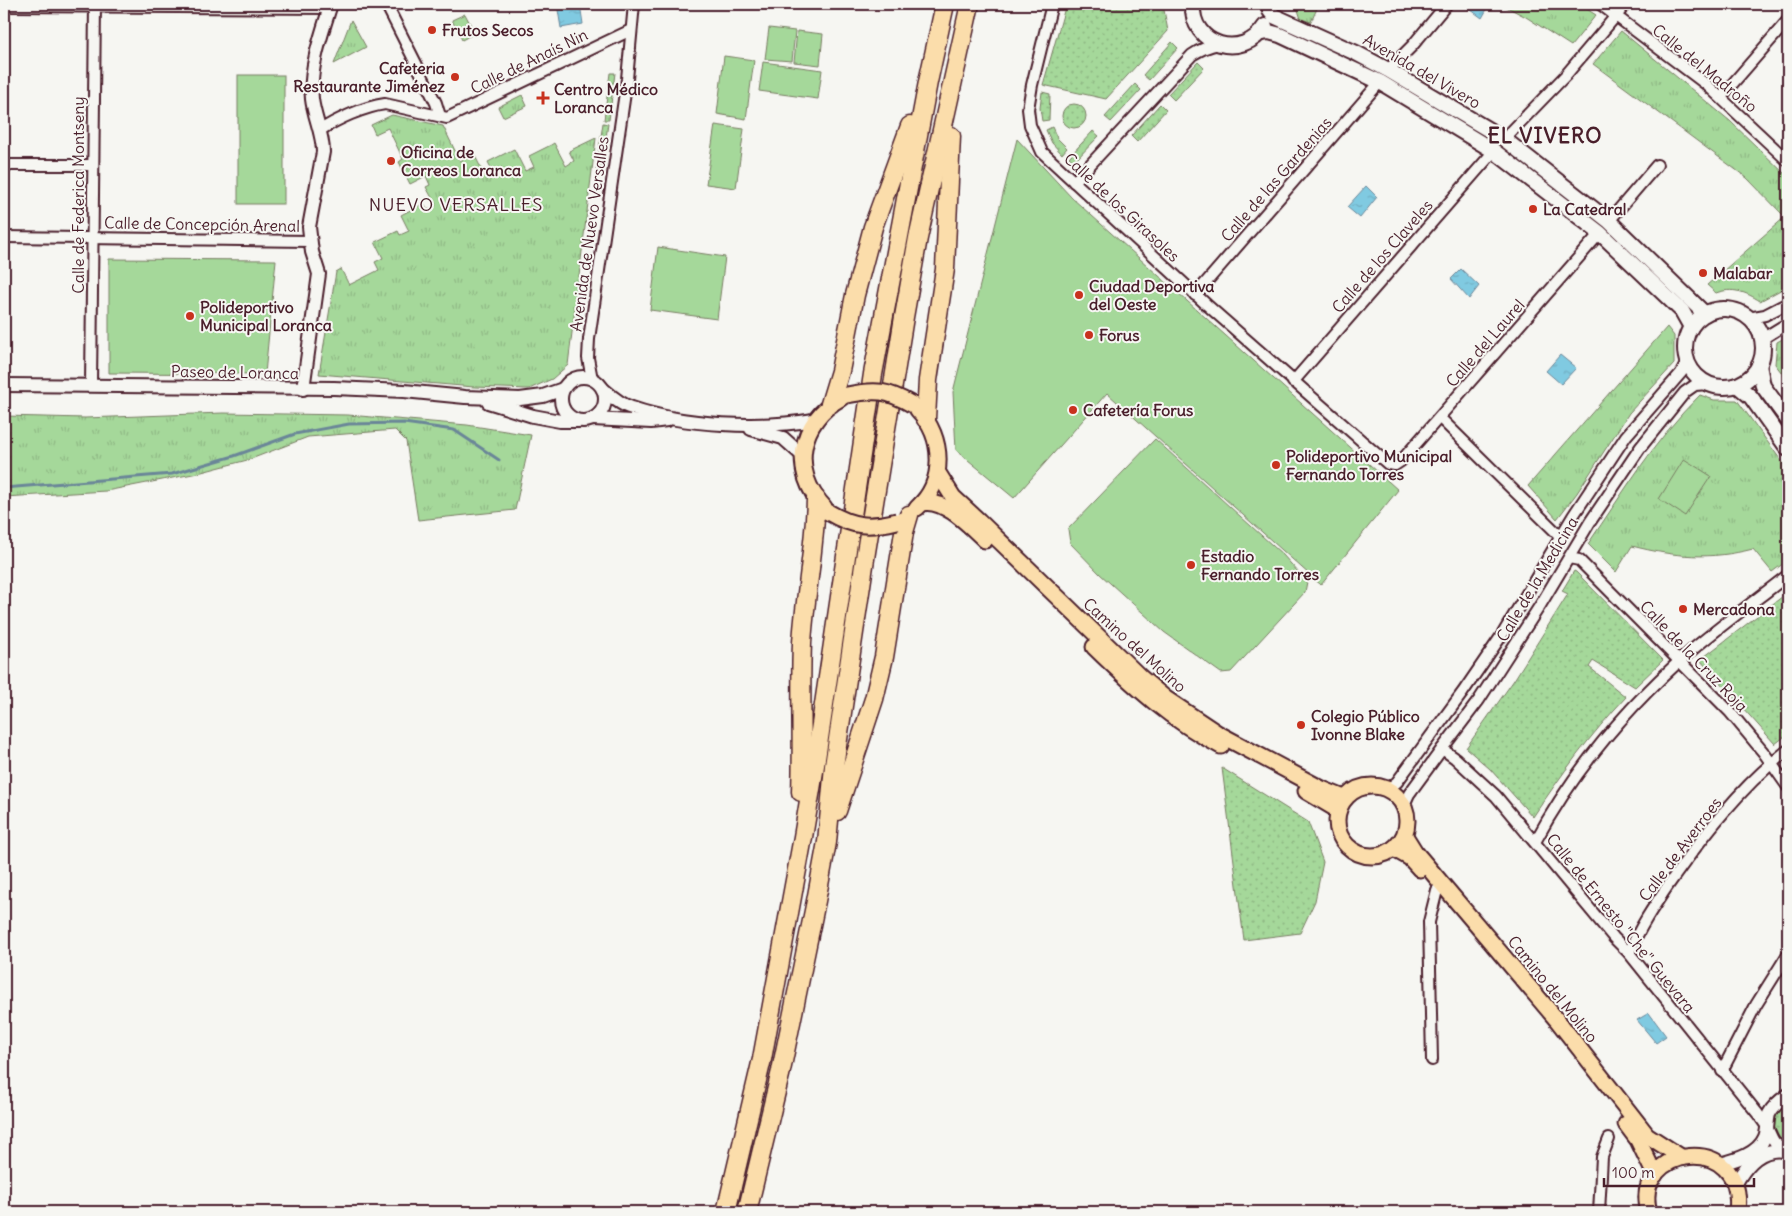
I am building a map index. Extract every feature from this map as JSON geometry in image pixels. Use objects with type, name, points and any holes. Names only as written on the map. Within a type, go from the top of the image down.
[{"type":"highway","points":[[726,1212],[762,1059],[803,837],[874,374],[928,82],[945,4]]},
{"type":"highway","points":[[747,1212],[781,1071],[827,842],[834,766],[901,337],[918,238],[970,4]]},
{"type":"highway","points":[[830,404],[840,371],[855,295],[873,227],[904,146],[922,90],[928,82]]},
{"type":"highway","points":[[926,419],[928,380],[945,270],[949,149],[955,96],[953,84]]},
{"type":"highway","points":[[803,837],[799,824],[803,751],[802,644],[816,522],[816,499]]},
{"type":"highway","points":[[827,842],[874,699],[884,657],[904,532],[910,513]]},
{"type":"main road","points":[[1190,6],[1194,21],[1199,30],[1208,39],[1219,44],[1234,46],[1249,42],[1261,33],[1267,22],[1270,7]]},
{"type":"main road","name":"Avenida del Vivero","points":[[1270,7],[1274,16],[1356,53],[1388,70],[1504,139],[1609,221],[1705,314]]},
{"type":"main road","name":"Avenida del Vivero","points":[[1261,33],[1280,34],[1380,82],[1494,151],[1600,233],[1682,311],[1691,327]]},
{"type":"main road","points":[[1760,365],[1750,377],[1737,385],[1722,387],[1708,384],[1695,375],[1687,362],[1685,347],[1691,327],[1705,314],[1726,309],[1740,313],[1748,318],[1759,331],[1762,339],[1763,350],[1760,365],[1763,386],[1788,420]]},
{"type":"main road","points":[[1737,385],[1751,397],[1788,449]]},
{"type":"main road","points":[[869,391],[895,395],[913,405],[926,419],[935,435],[939,452],[938,473],[932,489],[910,513],[877,526],[859,526],[828,512],[816,499],[807,483],[803,456],[806,437],[814,420],[830,404],[846,395],[869,391]]},
{"type":"main road","name":"Camino del Molino","points":[[938,473],[953,497],[1140,677],[1166,699],[1217,733],[1322,789],[1341,804]]},
{"type":"main road","name":"Camino del Molino","points":[[910,513],[928,502],[941,504],[973,529],[1134,686],[1159,707],[1195,732],[1320,798],[1341,804]]},
{"type":"main road","points":[[1364,786],[1388,789],[1404,805],[1408,822],[1404,836],[1394,849],[1380,855],[1365,856],[1351,850],[1341,839],[1336,825],[1341,804],[1353,790],[1364,786]]},
{"type":"main road","name":"Camino del Molino","points":[[1404,836],[1415,852],[1557,1020],[1647,1134],[1681,1157]]},
{"type":"main road","name":"Camino del Molino","points":[[1394,849],[1410,858],[1554,1032],[1638,1140],[1655,1175]]},
{"type":"main road","points":[[1649,1212],[1647,1196],[1655,1175],[1666,1164],[1681,1157],[1694,1155],[1708,1158],[1720,1164],[1729,1174],[1736,1185],[1737,1212]]},
{"type":"street","points":[[386,4],[436,103],[440,116]]},
{"type":"street","name":"Avenida de Nuevo Versalles","points":[[592,379],[588,358],[589,339],[627,78],[634,4]]},
{"type":"street","name":"Calle de los Girasoles","points":[[1052,4],[1028,109],[1030,125],[1042,152],[1195,295],[1388,464]]},
{"type":"street","points":[[1388,70],[1412,46],[1447,4]]},
{"type":"street","name":"Calle del Madroño","points":[[1600,4],[1707,85],[1788,161]]},
{"type":"street","points":[[1504,139],[1565,76],[1626,4]]},
{"type":"street","points":[[4,5],[330,6],[313,76],[312,96],[323,144],[323,152],[309,227],[310,241],[319,274],[303,389]]},
{"type":"street","name":"Calle de Federica Montseny","points":[[92,386],[95,5]]},
{"type":"street","points":[[1721,97],[1788,20]]},
{"type":"street","name":"Calle de Anaís Nin","points":[[319,131],[334,121],[376,105],[385,104],[447,118],[631,30]]},
{"type":"street","points":[[1192,55],[1200,38],[1199,30]]},
{"type":"street","points":[[1074,182],[1192,55],[1199,50],[1219,44]]},
{"type":"street","name":"Calle de las Gardenias","points":[[1195,295],[1380,82]]},
{"type":"street","name":"Calle de los Claveles","points":[[1293,382],[1494,151]]},
{"type":"street","points":[[4,165],[93,165]]},
{"type":"street","points":[[1609,221],[1657,165]]},
{"type":"street","name":"Calle del Laurel","points":[[1388,464],[1395,465],[1401,461],[1600,233]]},
{"type":"street","name":"Calle de Concepción Arenal","points":[[4,237],[310,241]]},
{"type":"street","points":[[1748,318],[1765,315],[1788,303]]},
{"type":"street","points":[[1762,339],[1788,323]]},
{"type":"street","points":[[1388,789],[1397,782],[1464,692],[1502,635],[1560,537],[1626,436],[1681,373],[1687,362]]},
{"type":"street","points":[[579,378],[592,379],[603,389],[604,405],[599,415],[587,420],[573,419],[564,410],[561,403],[563,390],[572,380],[579,378]]},
{"type":"street","name":"Calle de la Medicina","points":[[1404,805],[1409,794],[1479,700],[1541,604],[1590,522],[1629,464],[1685,392],[1695,386],[1708,384]]},
{"type":"street","name":"Paseo de Loranca","points":[[4,386],[404,391],[465,397],[520,399],[543,396],[563,390]]},
{"type":"street","name":"Paseo de Loranca","points":[[603,389],[630,408],[674,419],[740,425],[790,424],[814,420]]},
{"type":"street","name":"Paseo de Loranca","points":[[465,397],[493,403],[533,416],[560,421],[651,422],[674,419]]},
{"type":"street","points":[[1440,418],[1560,537]]},
{"type":"street","name":"Paseo de Loranca","points":[[740,425],[783,438],[803,456]]},
{"type":"street","name":"Calle de la Cruz Roja","points":[[1569,558],[1579,560],[1730,712],[1788,787]]},
{"type":"street","points":[[1535,842],[1561,798],[1625,716],[1679,662],[1788,575]]},
{"type":"street","name":"Calle de Ernesto \"Che\" Guevara","points":[[1442,749],[1455,758],[1496,796],[1628,953],[1767,1127],[1771,1139],[1776,1145],[1788,1150]]},
{"type":"street","name":"Calle de Averroes","points":[[1628,953],[1635,937],[1651,911],[1712,826],[1788,750]]},
{"type":"street","points":[[1432,1060],[1429,922],[1437,890]]},
{"type":"street","points":[[1722,1071],[1756,1005],[1788,954]]},
{"type":"street","points":[[1720,1164],[1736,1160],[1753,1151],[1764,1138],[1770,1113],[1780,1100],[1788,1095]]},
{"type":"street","points":[[1599,1212],[1602,1156],[1609,1139]]},
{"type":"street","points":[[1736,1185],[1744,1169],[1758,1157],[1772,1151],[1788,1150]]},
{"type":"green space","points":[[1066,4],[1136,4],[1164,10],[1168,31],[1106,99],[1043,85]]},
{"type":"green space","points":[[1296,4],[1319,4],[1311,22],[1301,19]]},
{"type":"green space","points":[[1501,4],[1579,4],[1596,15],[1571,46],[1526,17]]},
{"type":"green space","points":[[465,14],[475,33],[462,40],[452,20]]},
{"type":"green space","points":[[351,20],[366,47],[334,64]]},
{"type":"green space","points":[[769,28],[795,31],[792,61],[765,59]]},
{"type":"green space","points":[[797,31],[823,34],[820,65],[794,62]]},
{"type":"green space","points":[[1621,31],[1730,121],[1788,177],[1788,286],[1760,301],[1739,291],[1728,290],[1716,293],[1707,285],[1785,217],[1747,178],[1593,64]]},
{"type":"green space","points":[[1172,42],[1178,48],[1149,80],[1143,75]]},
{"type":"green space","points":[[724,56],[754,60],[746,119],[717,114]]},
{"type":"green space","points":[[763,62],[822,70],[818,99],[759,91]]},
{"type":"green space","points":[[1198,62],[1204,68],[1174,100],[1168,94]]},
{"type":"green space","points":[[610,73],[615,73],[609,120],[604,120]]},
{"type":"green space","points":[[238,75],[284,75],[284,204],[238,204]]},
{"type":"green space","points":[[1135,84],[1141,90],[1111,122],[1105,117]]},
{"type":"green space","points":[[1042,92],[1050,94],[1049,120],[1042,121],[1040,108]]},
{"type":"green space","points":[[522,95],[527,106],[503,117],[498,107]]},
{"type":"green space","points":[[1074,104],[1079,105],[1085,111],[1085,121],[1079,127],[1074,128],[1069,127],[1063,121],[1062,116],[1063,111],[1069,105]]},
{"type":"green space","points":[[1160,104],[1166,110],[1137,142],[1131,136]]},
{"type":"green space","points":[[392,115],[443,126],[460,161],[474,154],[485,176],[493,172],[488,162],[514,149],[525,171],[534,167],[529,156],[554,143],[566,166],[574,161],[569,151],[596,138],[568,365],[552,379],[529,389],[474,387],[319,374],[336,272],[341,269],[349,285],[379,270],[375,262],[383,258],[375,242],[398,231],[400,235],[409,231],[401,215],[424,203],[427,210],[436,205],[426,187],[430,185],[426,176],[410,184],[399,162],[403,159],[388,128],[375,134],[371,125]]},
{"type":"green space","points":[[603,123],[608,124],[601,171],[596,170]]},
{"type":"green space","points":[[715,125],[744,129],[736,188],[706,184]]},
{"type":"green space","points":[[1052,127],[1057,138],[1067,148],[1062,154],[1052,143],[1046,130]]},
{"type":"green space","points":[[1093,131],[1099,136],[1074,162],[1069,157]]},
{"type":"green space","name":"Ciudad Deportiva del Oeste","points":[[1017,139],[1072,198],[1398,490],[1321,585],[1107,393],[1014,498],[956,450],[953,392]]},
{"type":"green space","points":[[658,247],[725,257],[717,319],[650,310]]},
{"type":"green space","name":"Polideportivo Municipal Loranca","points":[[109,259],[276,260],[265,374],[109,373]]},
{"type":"green space","points":[[1667,327],[1674,336],[1674,364],[1629,413],[1577,493],[1557,519],[1528,486]]},
{"type":"green space","points":[[1788,336],[1788,381],[1775,364],[1777,342]]},
{"type":"green space","points":[[1700,395],[1714,400],[1737,400],[1788,470],[1788,560],[1772,572],[1753,549],[1722,555],[1692,556],[1663,553],[1632,546],[1616,572],[1588,544],[1654,448]]},
{"type":"green space","points":[[223,413],[348,415],[467,425],[531,435],[515,510],[418,520],[406,441],[395,430],[308,437],[251,459],[198,473],[106,491],[4,497],[4,416],[85,418]]},
{"type":"green space","name":"Estadio Fernando Torres","points":[[1155,439],[1283,555],[1307,582],[1305,592],[1231,672],[1221,673],[1164,632],[1100,574],[1070,543],[1068,529]]},
{"type":"green space","points":[[1684,459],[1711,476],[1685,516],[1659,499]]},
{"type":"green space","points":[[1574,571],[1663,660],[1635,687],[1593,661],[1589,667],[1626,697],[1577,755],[1533,817],[1490,769],[1466,748],[1514,680],[1568,594],[1562,591]]},
{"type":"green space","points":[[1787,593],[1788,734],[1775,744],[1700,660]]},
{"type":"green space","points":[[1222,768],[1308,822],[1323,862],[1315,901],[1300,933],[1244,940]]},
{"type":"green space","points":[[1788,1101],[1788,1145],[1777,1136],[1774,1124],[1779,1111]]},
{"type":"water","points":[[557,4],[580,4],[583,24],[561,28]]},
{"type":"water","points":[[1469,4],[1490,4],[1482,18],[1467,7]]},
{"type":"water","points":[[1366,186],[1377,197],[1360,218],[1347,207]]},
{"type":"water","points":[[1461,269],[1479,286],[1469,299],[1451,279]]},
{"type":"water","points":[[1560,355],[1576,368],[1561,384],[1546,371]]},
{"type":"water","points":[[1649,1013],[1666,1036],[1656,1043],[1637,1020]]},
{"type":"waterway","points":[[4,488],[172,474],[234,456],[295,434],[349,424],[404,423],[454,430],[499,460]]},
{"type":"place","name":"Frutos Secos","points":[[432,30]]},
{"type":"place","name":"Cafeteria Restaurante Jiménez","points":[[455,77]]},
{"type":"place","name":"Centro Médico Loranca","points":[[543,98]]},
{"type":"place","name":"Oficina de Correos Loranca","points":[[391,161]]},
{"type":"place","name":"La Catedral","points":[[1533,209]]},
{"type":"place","name":"Malabar","points":[[1703,273]]},
{"type":"place","name":"Ciudad Deportiva del Oeste","points":[[1079,295]]},
{"type":"place","name":"Polideportivo Municipal Loranca","points":[[190,316]]},
{"type":"place","name":"Forus","points":[[1089,335]]},
{"type":"place","name":"Cafetería Forus","points":[[1073,410]]},
{"type":"place","name":"Polideportivo Municipal Fernando Torres","points":[[1276,465]]},
{"type":"place","name":"Estadio Fernando Torres","points":[[1191,565]]},
{"type":"place","name":"Mercadona","points":[[1683,609]]},
{"type":"place","name":"Colegio Público Ivonne Blake","points":[[1301,725]]},
{"type":"district","name":"EL VIVERO","points":[[1545,136]]},
{"type":"district","name":"NUEVO VERSALLES","points":[[456,205]]}]
